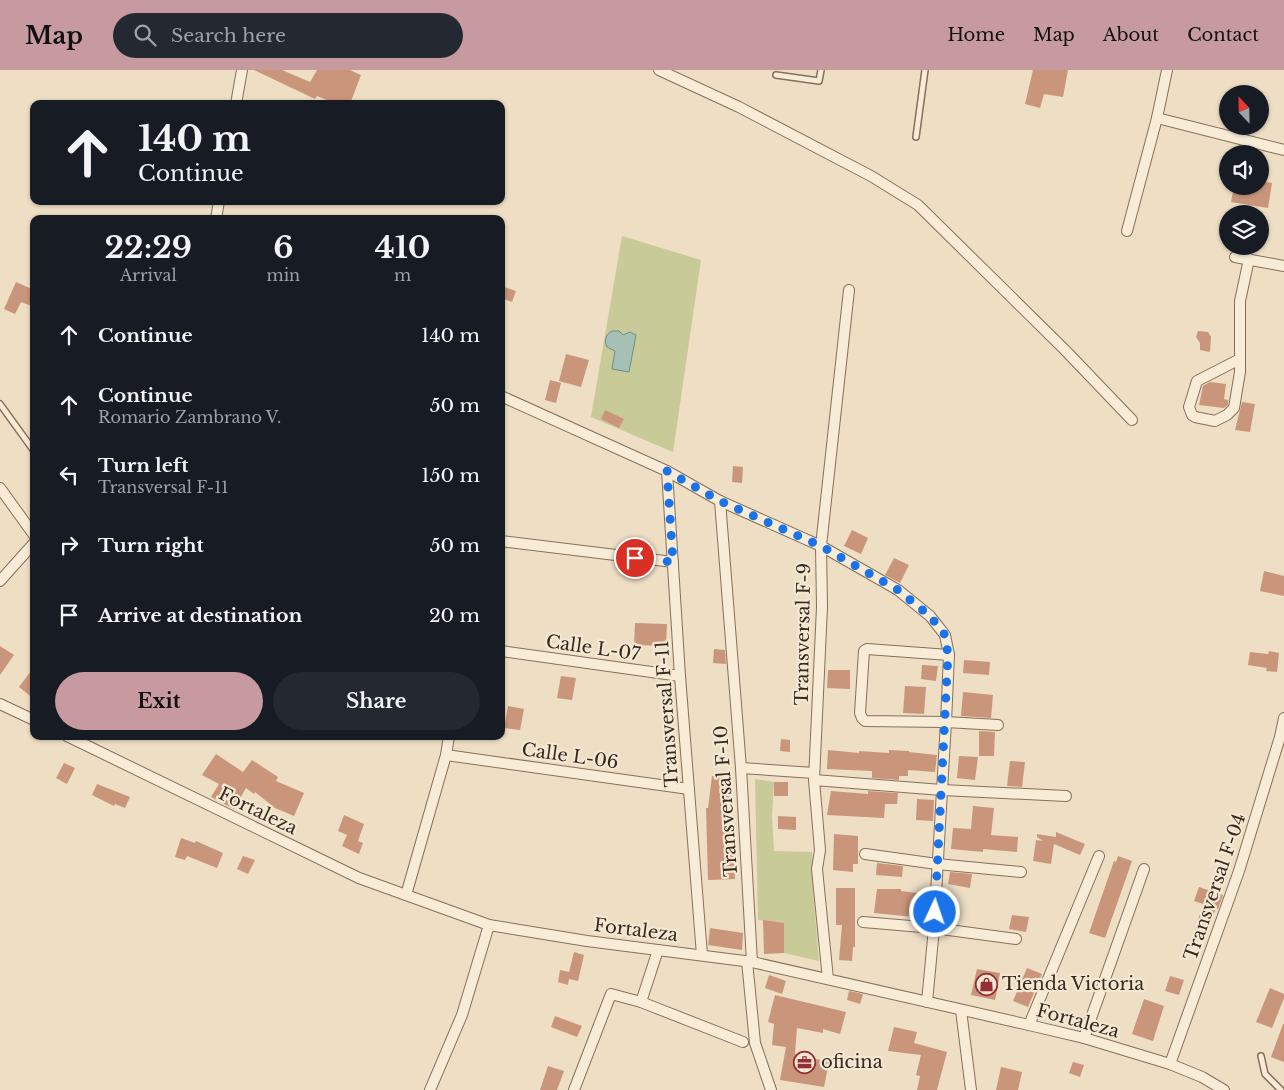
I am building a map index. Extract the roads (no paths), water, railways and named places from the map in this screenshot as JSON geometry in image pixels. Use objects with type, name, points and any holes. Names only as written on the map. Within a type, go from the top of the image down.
[{"type":"street","points":[[237,100],[242,70]]},
{"type":"street","points":[[659,70],[740,107],[871,176],[918,204],[1065,350],[1132,420]]},
{"type":"street","points":[[1127,231],[1157,118],[1167,70]]},
{"type":"street","points":[[1157,118],[1284,150]]},
{"type":"street","points":[[1235,257],[1284,266]]},
{"type":"street","points":[[1240,360],[1197,381],[1188,407],[1195,418],[1215,421],[1227,415],[1234,408],[1240,379],[1240,360],[1240,301],[1249,259]]},
{"type":"street","name":"Transversal F-9","points":[[828,979],[817,869],[820,850],[814,776],[822,607],[821,546],[849,290]]},
{"type":"street","points":[[505,398],[667,471],[720,501],[821,546],[898,590],[930,616],[945,635],[948,655],[946,722],[934,928],[927,1002]]},
{"type":"street","name":"Transversal F-11","points":[[667,471],[680,676],[702,955]]},
{"type":"street","points":[[0,488],[30,529]]},
{"type":"street","name":"Transversal F-10","points":[[720,501],[741,768],[755,1042],[771,1090]]},
{"type":"street","points":[[505,541],[673,562]]},
{"type":"street","points":[[0,580],[30,547]]},
{"type":"street","points":[[948,655],[867,649],[864,651],[860,713],[862,718],[865,720],[998,725]]},
{"type":"street","name":"Calle L-07","points":[[505,652],[680,676]]},
{"type":"street","points":[[0,704],[30,718]]},
{"type":"street","name":"Transversal F-04","points":[[1170,1064],[1239,871],[1280,737],[1284,718]]},
{"type":"street","name":"Fortaleza","points":[[75,740],[359,878],[489,925],[587,941],[750,962],[1030,1024],[1170,1064],[1202,1077],[1224,1090]]},
{"type":"street","points":[[406,895],[446,755],[448,740]]},
{"type":"street","name":"Calle L-06","points":[[446,755],[689,789]]},
{"type":"street","points":[[741,768],[942,790],[1066,796]]},
{"type":"street","points":[[865,854],[937,864],[1021,872]]},
{"type":"street","points":[[1030,1024],[1099,856]]},
{"type":"street","points":[[1084,1038],[1144,869]]},
{"type":"street","points":[[862,922],[934,928],[1016,939]]},
{"type":"street","points":[[430,1090],[462,1015],[489,925]]},
{"type":"street","points":[[641,1002],[658,950]]},
{"type":"street","points":[[577,1089],[611,994],[641,1002],[743,1042]]},
{"type":"street","points":[[961,1010],[971,1090]]},
{"type":"lane","points":[[776,75],[819,81],[820,70]]},
{"type":"lane","points":[[916,137],[925,70]]},
{"type":"lane","points":[[0,404],[30,445]]},
{"type":"lane","points":[[1261,1056],[1265,1074],[1281,1090]]},
{"type":"place","name":"Tienda Victoria","points":[[986,984]]},
{"type":"place","name":"oficina","points":[[805,1062]]}]
